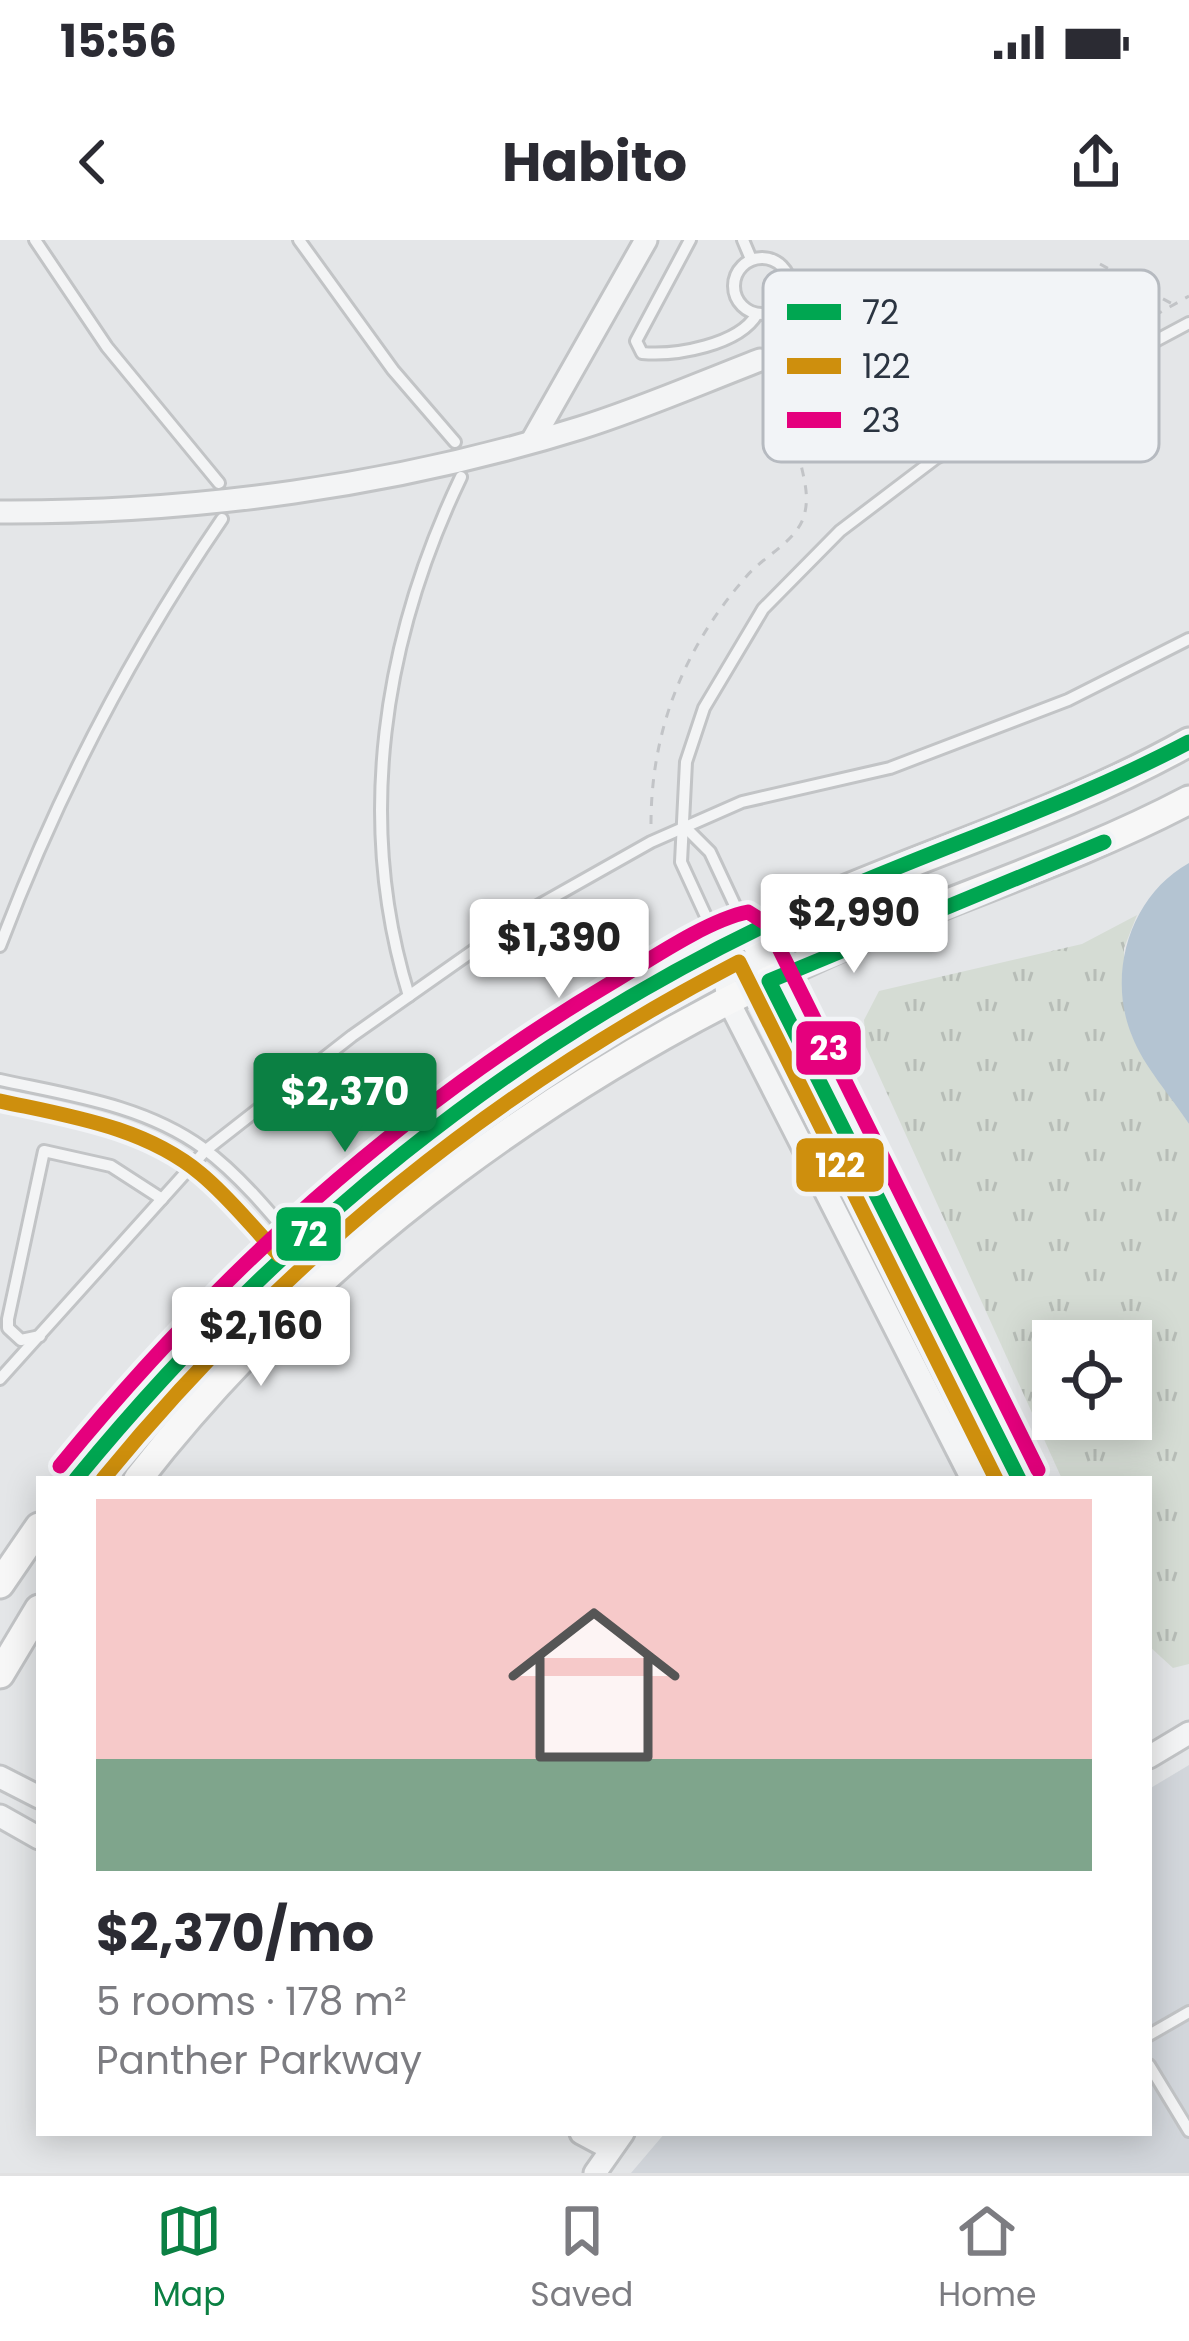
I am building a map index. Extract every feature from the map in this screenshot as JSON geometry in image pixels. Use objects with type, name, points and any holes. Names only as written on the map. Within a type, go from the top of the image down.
[{"type":"main road","points":[[78,1476],[153,1380],[294,1241],[399,1151],[527,1058],[748,933],[1067,802],[1189,742]]},
{"type":"main road","points":[[141,1476],[222,1384],[327,1280],[488,1148],[620,1061],[769,980],[1082,852],[1189,800]]},
{"type":"main road","points":[[0,1584],[36,1531]]},
{"type":"main road","points":[[0,1674],[36,1614]]},
{"type":"street","points":[[532,441],[646,240]]},
{"type":"street","points":[[0,512],[237,499],[387,476],[532,441],[760,360]]},
{"type":"street","points":[[748,933],[1018,1476]]},
{"type":"street","points":[[720,947],[728,1000],[969,1476]]},
{"type":"street","points":[[898,1334],[937,1315]]},
{"type":"street","points":[[1152,1749],[1189,1733]]},
{"type":"street","points":[[0,1777],[36,1795]]},
{"type":"street","points":[[0,1816],[36,1836]]},
{"type":"street","points":[[596,2173],[617,2141]]},
{"type":"lane","points":[[34,240],[107,347],[219,483]]},
{"type":"lane","points":[[299,240],[393,370],[454,442]]},
{"type":"lane","points":[[690,240],[636,341],[642,353],[660,355],[731,337],[763,311]]},
{"type":"lane","points":[[743,240],[751,260]]},
{"type":"lane","points":[[751,260],[736,274],[734,294],[757,314]]},
{"type":"lane","points":[[751,260],[780,264],[783,270]]},
{"type":"lane","points":[[1159,343],[1189,323]]},
{"type":"lane","points":[[720,947],[681,862],[686,762],[704,708],[763,609],[840,531],[932,462]]},
{"type":"lane","points":[[409,996],[377,848],[380,776],[412,608],[460,477]]},
{"type":"lane","points":[[0,946],[53,816],[119,686],[222,519]]},
{"type":"lane","points":[[0,1379],[206,1150],[534,908],[683,826],[742,802],[890,768],[976,737],[1068,700],[1189,639]]},
{"type":"lane","points":[[683,826],[710,852],[748,933]]},
{"type":"lane","points":[[0,1082],[113,1105],[206,1150],[327,1280]]},
{"type":"lane","points":[[40,1336],[21,1340],[8,1328],[8,1318],[44,1150],[111,1166],[162,1198]]},
{"type":"lane","points":[[1152,2033],[1189,2012]]},
{"type":"lane","points":[[1152,2070],[1189,2131]]},
{"type":"path","points":[[1100,264],[1111,270]]},
{"type":"path","points":[[1159,315],[1189,296]]},
{"type":"path","points":[[1159,297],[1176,306]]},
{"type":"path","points":[[651,842],[654,765],[676,686],[722,605],[802,521],[807,488],[801,462]]},
{"type":"shaded area","points":[[1189,1765],[1189,2173],[631,2173],[662,2136],[1152,2136],[1152,1787]]},
{"type":"green space","points":[[1137,915],[1124,948],[1124,1002],[1132,1036],[1189,1124],[1189,1664],[1173,1668],[1152,1649],[1152,1476],[1061,1476],[1044,1440],[1152,1440],[1152,1320],[1032,1320],[1032,1413],[866,1047],[864,1020],[879,991],[1082,944]]},
{"type":"water","points":[[1189,863],[1189,1124],[1137,1048],[1122,987],[1123,962],[1139,915],[1169,877]]},
{"type":"transit line","name":"72","points":[[79,1476],[152,1390],[316,1227],[495,1084],[692,962],[797,910],[1092,788],[1189,742]]},
{"type":"transit line","name":"72","points":[[1017,1476],[769,981],[1104,842]]},
{"type":"transit line","name":"23","points":[[60,1466],[120,1395],[247,1262],[384,1141],[532,1033],[678,942],[748,912],[767,924],[1038,1470]]},
{"type":"transit line","name":"122","points":[[106,1476],[242,1325],[394,1188],[560,1067],[739,962],[995,1476]]},
{"type":"transit line","name":"122","points":[[0,1101],[105,1126],[156,1145],[212,1183],[279,1255]]}]
